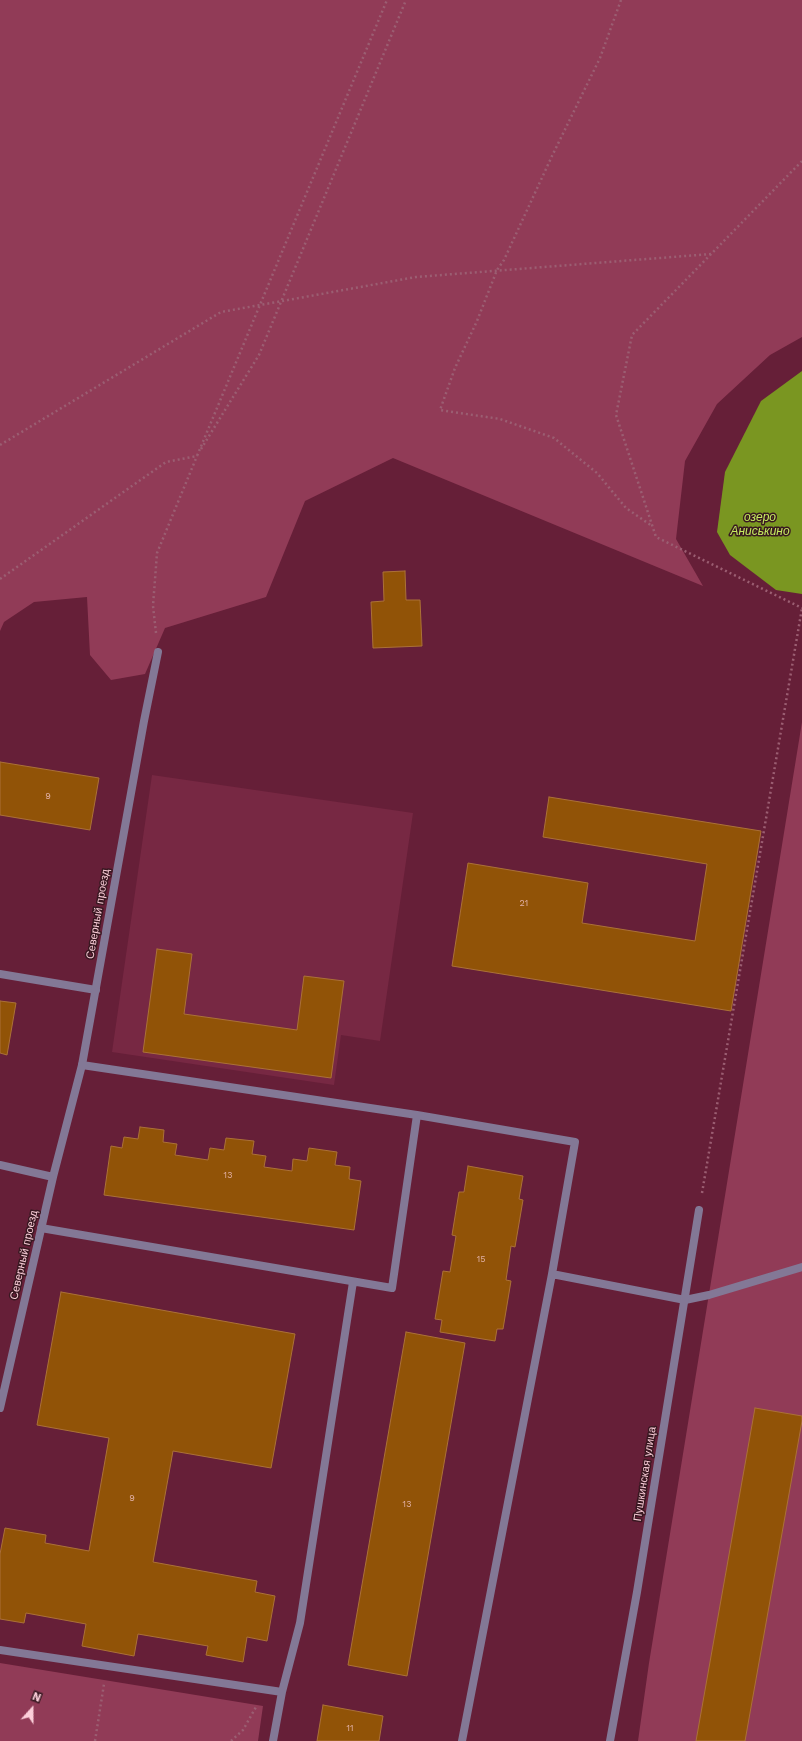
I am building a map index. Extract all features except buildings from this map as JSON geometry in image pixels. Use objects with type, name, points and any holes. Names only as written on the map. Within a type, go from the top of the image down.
[{"type":"street","name":"Северный проезд","points":[[0,1408],[52,1177],[82,1065],[144,721],[158,652]]},
{"type":"street","points":[[0,974],[96,990]]},
{"type":"street","points":[[82,1065],[418,1115],[575,1142],[552,1274],[462,1741]]},
{"type":"street","points":[[41,1228],[392,1288],[418,1115]]},
{"type":"street","points":[[0,1164],[52,1177]]},
{"type":"street","name":"Пушкинская улица","points":[[610,1741],[637,1592],[699,1210]]},
{"type":"street","points":[[552,1274],[685,1300],[709,1295],[802,1267]]},
{"type":"street","points":[[273,1741],[282,1692],[300,1623],[353,1282]]},
{"type":"street","points":[[0,1650],[282,1692]]},
{"type":"path","points":[[158,652],[153,606],[157,552],[387,0]]},
{"type":"path","points":[[0,578],[166,462],[197,456],[258,355],[406,0]]},
{"type":"path","points":[[621,0],[600,58],[552,156],[504,260],[497,270],[440,410],[500,419],[554,438],[597,473],[626,508],[652,526]]},
{"type":"path","points":[[699,1210],[802,608],[656,537],[616,415],[632,335],[802,161]]},
{"type":"path","points":[[0,445],[221,312],[416,277],[711,254]]},
{"type":"path","points":[[95,1741],[107,1666]]},
{"type":"path","points":[[231,1741],[243,1730],[256,1708],[261,1689]]},
{"type":"shaded area","points":[[0,0],[802,0],[802,337],[770,355],[717,404],[685,461],[676,539],[703,586],[393,458],[305,501],[266,597],[165,628],[145,674],[111,680],[90,655],[87,597],[34,602],[4,622],[0,631]]},
{"type":"shaded area","points":[[802,722],[802,1741],[638,1741],[649,1663]]},
{"type":"shaded area","points":[[152,775],[413,813],[380,1041],[341,1035],[334,1085],[112,1052]]},
{"type":"shaded area","points":[[0,1663],[263,1706],[258,1741],[0,1741]]},
{"type":"water","name":"озеро Аниськино","points":[[802,371],[802,594],[776,590],[730,555],[717,532],[725,472],[761,401]]}]
